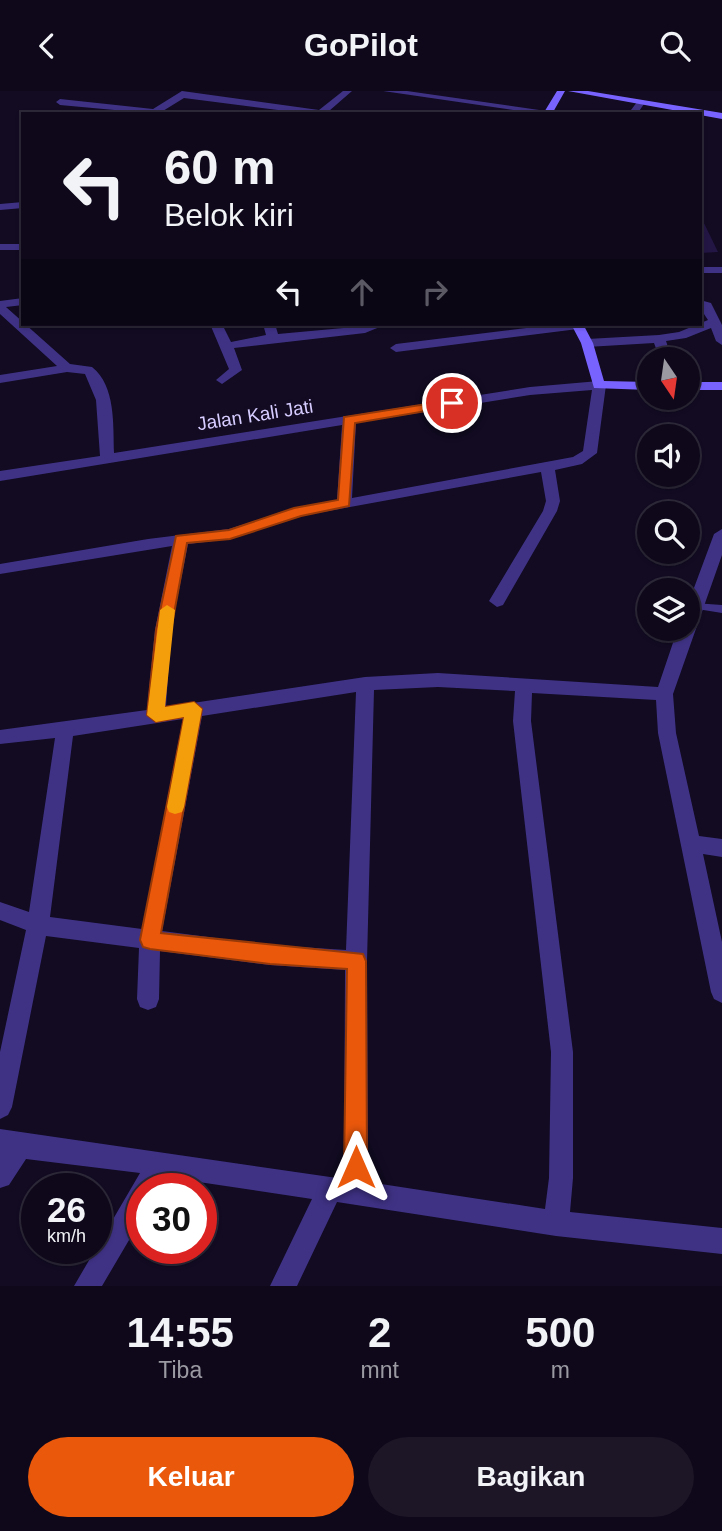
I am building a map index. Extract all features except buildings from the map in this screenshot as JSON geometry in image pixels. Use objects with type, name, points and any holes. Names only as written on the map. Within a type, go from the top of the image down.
[{"type":"street","points":[[156,112],[185,93],[270,110],[333,109],[348,91]]},
{"type":"street","points":[[387,91],[541,112]]},
{"type":"street","points":[[549,112],[561,91]]},
{"type":"street","points":[[572,91],[689,112]]},
{"type":"street","points":[[190,107],[200,97]]},
{"type":"street","points":[[60,102],[79,109],[136,112]]},
{"type":"street","points":[[634,112],[640,104]]},
{"type":"street","points":[[702,114],[722,116]]},
{"type":"street","points":[[0,207],[21,205]]},
{"type":"street","points":[[0,247],[21,247]]},
{"type":"street","points":[[702,270],[722,270]]},
{"type":"street","points":[[0,307],[21,302]]},
{"type":"street","points":[[702,305],[706,306],[715,322],[722,341]]},
{"type":"street","points":[[0,307],[67,368]]},
{"type":"street","points":[[587,343],[659,339],[682,335],[715,322]]},
{"type":"street","points":[[217,326],[236,370],[222,380]]},
{"type":"street","points":[[270,326],[273,338]]},
{"type":"street","points":[[227,346],[375,326]]},
{"type":"street","points":[[396,348],[563,326]]},
{"type":"street","points":[[0,569],[181,539],[230,534],[299,512],[577,461],[590,453],[599,385],[587,343],[579,326]]},
{"type":"street","points":[[659,339],[662,347]]},
{"type":"street","points":[[0,379],[67,368],[89,370],[97,383],[104,414],[107,460]]},
{"type":"street","points":[[599,385],[637,386]]},
{"type":"street","name":"Jalan Kali Jati","points":[[0,476],[530,391],[599,385]]},
{"type":"street","points":[[700,386],[722,386]]},
{"type":"street","points":[[344,503],[349,420]]},
{"type":"street","points":[[497,601],[550,511],[553,501],[547,467]]},
{"type":"street","points":[[700,591],[722,534]]},
{"type":"street","points":[[156,715],[163,630],[181,539]]},
{"type":"street","points":[[682,641],[664,694],[667,733],[722,992]]},
{"type":"street","points":[[0,737],[65,730],[365,684],[438,680],[664,694]]},
{"type":"street","points":[[356,1192],[356,961],[365,684]]},
{"type":"street","points":[[524,685],[522,721],[562,1052],[561,1178],[555,1223]]},
{"type":"street","points":[[148,999],[150,940],[194,709]]},
{"type":"street","points":[[0,1107],[38,925],[65,730]]},
{"type":"street","points":[[690,843],[722,848]]},
{"type":"street","points":[[0,911],[38,925],[270,955],[356,961]]},
{"type":"street","points":[[0,1176],[10,1144],[160,1163],[247,1179],[356,1192],[555,1223],[722,1241]]},
{"type":"street","points":[[154,1173],[160,1163]]},
{"type":"street","points":[[283,1286],[330,1189]]},
{"type":"street","points":[[87,1286],[126,1221]]},
{"type":"lane","points":[[700,607],[722,609]]},
{"type":"slow traffic","points":[[167,610],[156,715],[194,709],[175,807]]},
{"type":"route","points":[[356,1167],[356,961],[270,955],[150,940],[194,709],[156,715],[163,630],[181,539],[230,534],[276,518],[344,503],[349,420],[452,403]]}]
